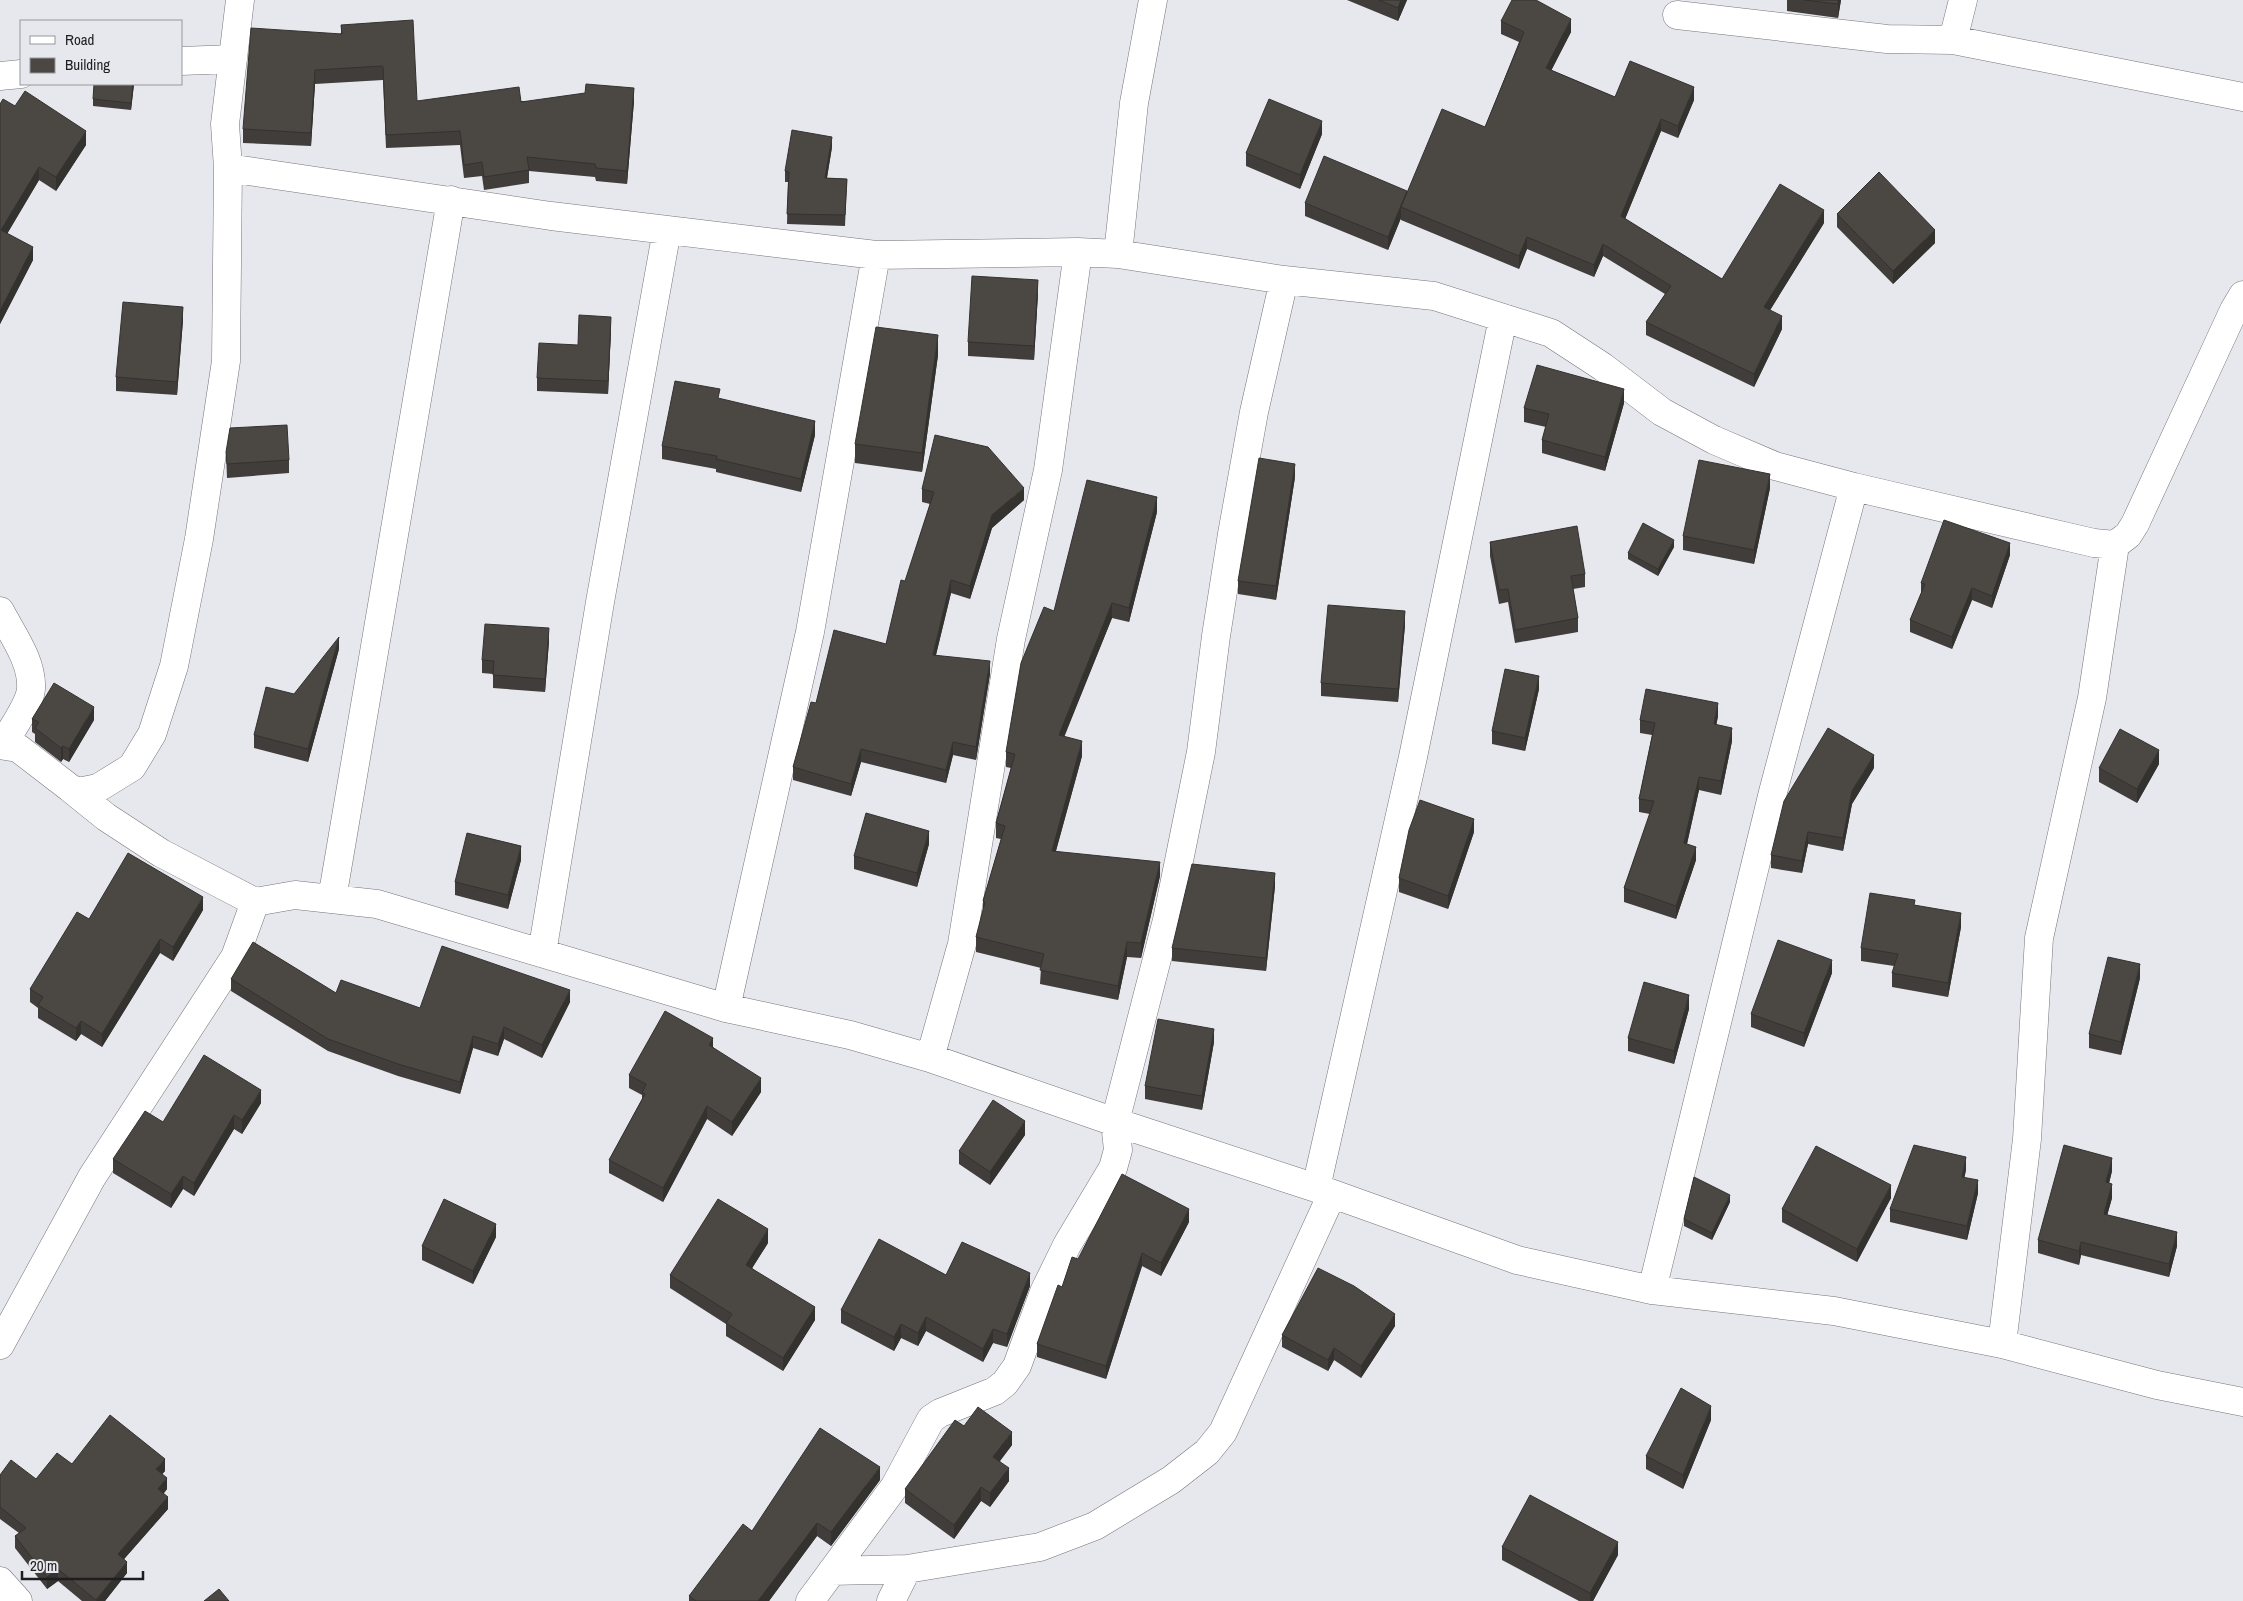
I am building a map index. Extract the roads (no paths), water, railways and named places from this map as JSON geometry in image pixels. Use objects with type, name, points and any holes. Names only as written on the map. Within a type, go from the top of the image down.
[{"type":"street","points":[[70,788],[78,792],[98,788],[132,767],[152,734],[174,666],[199,539],[226,360],[228,168],[225,124],[240,0]]},
{"type":"street","points":[[1118,254],[1134,102],[1153,0]]},
{"type":"street","points":[[1953,40],[1963,0]]},
{"type":"street","points":[[1677,15],[1886,39],[1953,40],[2243,97]]},
{"type":"street","points":[[182,61],[233,59]]},
{"type":"street","points":[[0,76],[20,74]]},
{"type":"street","points":[[228,168],[551,216],[876,255],[1078,252],[1118,254],[1284,280],[1434,296],[1551,333],[1603,367],[1662,412],[1714,440],[1775,466],[1854,487],[2094,543],[2115,545],[2128,535],[2135,524],[2234,310],[2243,295]]},
{"type":"street","points":[[332,899],[451,200]]},
{"type":"street","points":[[542,953],[600,602],[667,230]]},
{"type":"street","points":[[930,1058],[962,944],[1011,639],[1048,470],[1078,252]]},
{"type":"street","points":[[726,1008],[810,632],[876,255]]},
{"type":"street","points":[[810,1601],[896,1486],[931,1419],[940,1413],[995,1391],[1005,1383],[1017,1366],[1044,1292],[1067,1245],[1113,1168],[1118,1150],[1115,1122],[1166,920],[1198,770],[1216,636],[1234,524],[1254,412],[1284,280]]},
{"type":"street","points":[[832,1571],[907,1569],[1040,1547],[1096,1526],[1171,1480],[1207,1452],[1223,1432],[1324,1191],[1503,318]]},
{"type":"street","points":[[1652,1290],[1772,792],[1854,487]]},
{"type":"street","points":[[2002,1344],[2027,1139],[2039,938],[2092,698],[2115,545]]},
{"type":"street","points":[[0,610],[30,668],[32,690],[21,713],[1,744],[18,748],[106,817],[161,854],[255,902],[295,895],[377,904],[726,1008],[850,1036],[930,1058],[1324,1191],[1517,1260],[1652,1290],[1834,1311],[2002,1344],[2158,1385],[2243,1402]]},
{"type":"street","points":[[0,1345],[92,1177],[235,957],[255,902]]},
{"type":"street","points":[[891,1601],[907,1569]]},
{"type":"street","points":[[0,1581],[18,1601]]}]
